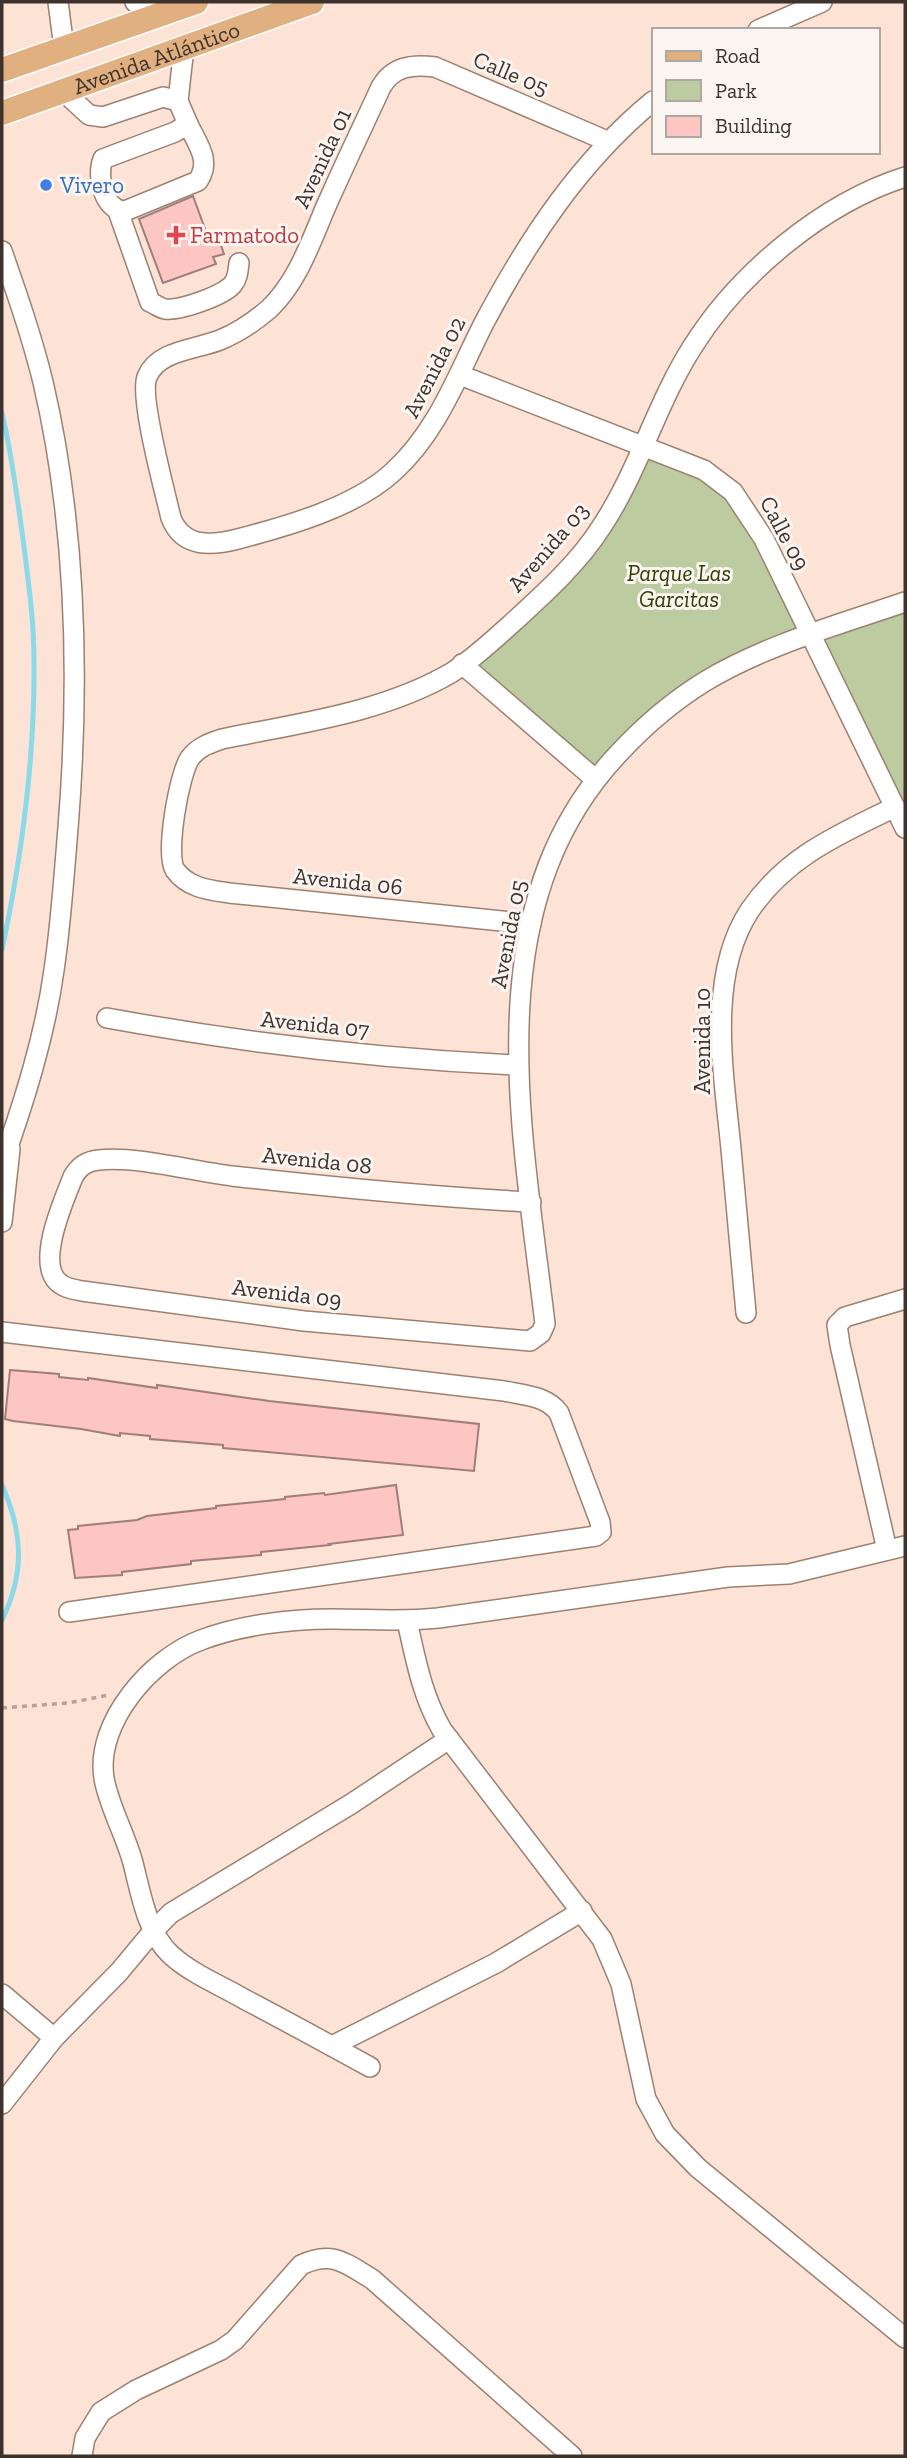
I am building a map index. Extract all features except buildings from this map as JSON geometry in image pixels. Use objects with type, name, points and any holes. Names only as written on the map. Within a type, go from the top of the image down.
[{"type":"main road","name":"Avenida Atlántico","points":[[2,70],[196,2]]},
{"type":"main road","name":"Avenida Atlántico","points":[[2,113],[312,2]]},
{"type":"main road","points":[[2,54],[40,57]]},
{"type":"street","points":[[58,2],[64,48]]},
{"type":"street","points":[[135,2],[156,16]]},
{"type":"street","points":[[763,28],[822,2]]},
{"type":"street","points":[[184,47],[178,100],[205,162],[204,172],[198,181],[125,211],[111,207],[100,178],[103,159],[175,132],[188,124]]},
{"type":"street","name":"Calle 05","points":[[393,73],[412,65],[435,67],[607,141]]},
{"type":"street","name":"Avenida 01","points":[[180,534],[171,518],[145,391],[149,373],[164,358],[236,332],[254,321],[278,299],[302,259],[382,87],[393,73]]},
{"type":"street","points":[[63,91],[89,115],[103,117],[163,97],[178,100]]},
{"type":"street","name":"Avenida 02","points":[[180,534],[191,541],[221,543],[308,517],[365,492],[392,473],[425,438],[523,254],[556,203],[607,141],[652,102]]},
{"type":"street","name":"Avenida 03","points":[[172,862],[173,827],[186,765],[190,758],[205,745],[222,739],[347,713],[376,704],[433,682],[463,664],[532,606],[590,543],[614,506],[692,346],[738,288],[786,244],[814,223],[905,177]]},
{"type":"street","points":[[118,211],[150,302],[164,309],[180,308],[232,287],[237,278],[239,262]]},
{"type":"street","points":[[2,251],[33,345],[49,414],[70,565],[76,662],[70,802],[54,970],[34,1060],[2,1164]]},
{"type":"street","name":"Calle 09","points":[[460,375],[704,470],[733,492],[764,538],[905,828]]},
{"type":"street","name":"Avenida 05","points":[[530,1341],[541,1334],[545,1324],[518,1065],[521,987],[542,878],[569,817],[595,779],[648,723],[683,695],[733,667],[905,602]]},
{"type":"street","points":[[463,664],[595,779]]},
{"type":"street","name":"Avenida 10","points":[[746,1313],[727,1109],[722,1016],[727,969],[734,942],[751,909],[769,886],[807,852],[895,807]]},
{"type":"street","name":"Avenida 06","points":[[172,862],[182,877],[203,889],[531,925]]},
{"type":"street","name":"Avenida 07","points":[[107,1018],[201,1035],[347,1053],[518,1065]]},
{"type":"street","points":[[2,1222],[11,1138]]},
{"type":"street","name":"Avenida 08","points":[[50,1268],[52,1240],[73,1177],[77,1169],[84,1164],[100,1160],[364,1190],[531,1202]]},
{"type":"street","name":"Avenida 09","points":[[50,1268],[58,1283],[66,1288],[82,1291],[304,1321],[530,1341]]},
{"type":"street","points":[[370,2067],[199,1974],[172,1956],[160,1944],[104,1779],[104,1751],[120,1711],[153,1669],[172,1654],[201,1640],[235,1631],[306,1620],[407,1621],[728,1577],[789,1574],[896,1548],[839,1345],[837,1325],[845,1317],[905,1299]]},
{"type":"street","points":[[2,1332],[504,1391],[537,1398],[552,1404],[559,1413],[600,1522],[601,1532],[596,1536],[69,1612]]},
{"type":"street","points":[[407,1621],[429,1706],[449,1739],[582,1911],[614,1962],[646,2099],[665,2134],[698,2168],[905,2338]]},
{"type":"street","points":[[2,2104],[54,2038],[126,1964],[154,1930],[181,1907],[328,1818],[449,1739]]},
{"type":"street","points":[[332,2046],[485,1968],[582,1911]]},
{"type":"street","points":[[2,1994],[54,2038]]},
{"type":"street","points":[[82,2456],[85,2438],[101,2412],[136,2390],[221,2350],[235,2340],[301,2265],[313,2259],[327,2257],[340,2260],[372,2279],[572,2456]]},
{"type":"path","points":[[2,1709],[68,1703],[135,1690]]},
{"type":"green space","name":"Parque Las Garcitas","points":[[643,445],[722,481],[810,635],[905,602],[905,828],[810,636],[707,681],[595,779],[462,664],[554,583]]},
{"type":"waterway","points":[[2,413],[23,539],[32,615],[34,661],[30,770],[16,878],[2,950]]},
{"type":"waterway","points":[[2,1485],[14,1520],[19,1553],[15,1586],[2,1620]]},
{"type":"place","name":"Vivero","points":[[46,185]]},
{"type":"place","name":"Farmatodo","points":[[176,235]]}]
